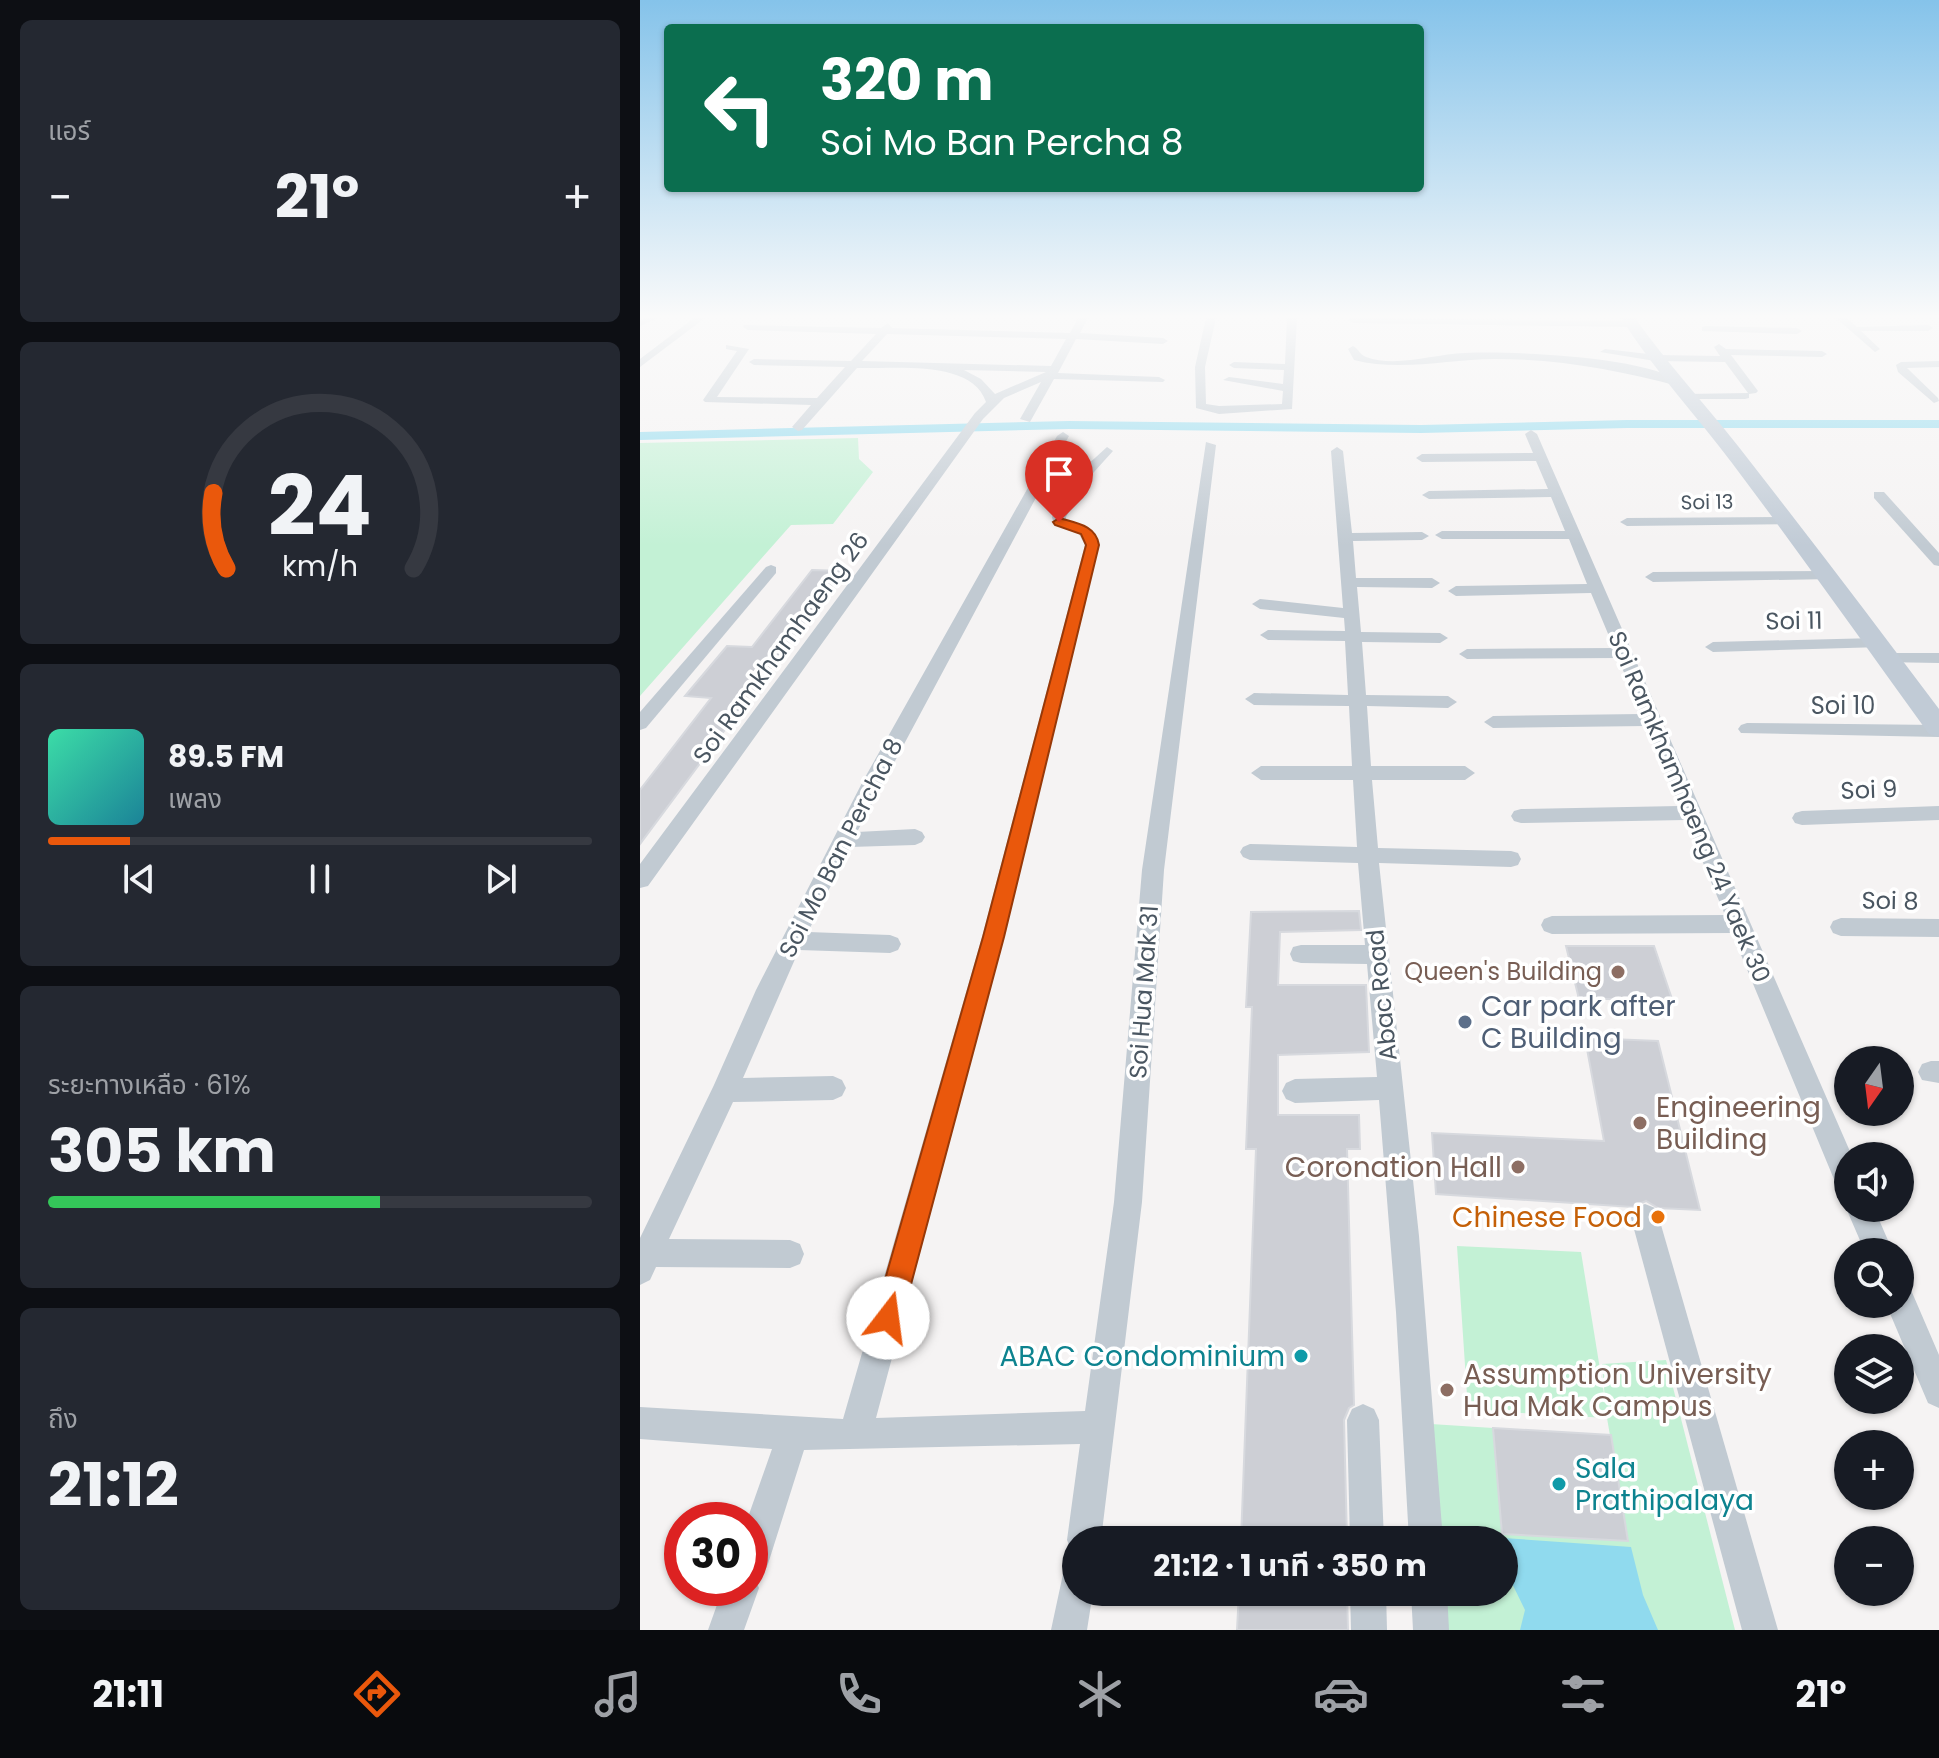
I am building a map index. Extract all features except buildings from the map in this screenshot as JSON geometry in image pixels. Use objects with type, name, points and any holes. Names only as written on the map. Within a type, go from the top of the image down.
[{"type":"street","points":[[713,394],[709,400],[818,402]]},
{"type":"street","points":[[798,427],[826,394]]},
{"type":"street","points":[[990,394],[992,402],[1005,394]]},
{"type":"street","points":[[1026,419],[1041,394]]},
{"type":"street","points":[[1198,421],[1200,394]]},
{"type":"street","points":[[1287,421],[1289,394]]},
{"type":"street","points":[[1690,396],[1727,394]]},
{"type":"street","points":[[1928,394],[1934,400]]},
{"type":"street","points":[[1690,396],[1939,729]]},
{"type":"street","name":"Soi Ramkhamhaeng 26","points":[[640,880],[958,443],[992,402]]},
{"type":"street","points":[[1200,406],[1219,410],[1288,407]]},
{"type":"street","name":"Soi Ramkhamhaeng 24 Yaek 30","points":[[1531,434],[1834,1146]]},
{"type":"street","name":"Soi Mo Ban Percha 8","points":[[644,1261],[725,1090],[764,997],[968,605],[1063,436]]},
{"type":"street","name":"Soi Hua Mak 31","points":[[1086,1526],[1128,1202],[1153,870],[1210,445]]},
{"type":"street","points":[[855,1435],[989,952],[1092,545],[1091,536],[1086,531],[1059,522],[1059,517],[1079,480],[1107,451]]},
{"type":"street","name":"Abac Road","points":[[1337,451],[1347,537],[1355,701],[1418,1382],[1425,1526]]},
{"type":"street","points":[[1422,458],[1541,457]]},
{"type":"street","points":[[1429,495],[1556,493]]},
{"type":"street","points":[[1879,495],[1939,562]]},
{"type":"street","name":"Soi 13","points":[[1627,522],[1786,521]]},
{"type":"street","points":[[1442,535],[1574,535]]},
{"type":"street","points":[[1347,537],[1422,536]]},
{"type":"street","points":[[640,724],[771,570]]},
{"type":"street","points":[[1653,577],[1827,576]]},
{"type":"street","points":[[1349,582],[1432,583]]},
{"type":"street","points":[[1456,591],[1597,588]]},
{"type":"street","points":[[1260,604],[1350,626],[1440,638]]},
{"type":"street","points":[[1268,635],[1350,626]]},
{"type":"street","name":"Soi 11","points":[[1713,647],[1882,650],[1939,658]]},
{"type":"street","points":[[1467,654],[1624,653]]},
{"type":"street","points":[[1254,699],[1448,702]]},
{"type":"street","points":[[1493,722],[1653,720]]},
{"type":"street","name":"Soi 10","points":[[1747,729],[1939,729]]},
{"type":"street","points":[[1261,773],[1465,773]]},
{"type":"street","points":[[1521,816],[1692,813]]},
{"type":"street","name":"Soi 9","points":[[1802,818],[1939,813]]},
{"type":"street","points":[[845,840],[915,837]]},
{"type":"street","points":[[1250,852],[1511,859]]},
{"type":"street","points":[[1552,925],[1739,924]]},
{"type":"street","name":"Soi 8","points":[[1841,927],[1939,928]]},
{"type":"street","points":[[795,941],[890,944]]},
{"type":"street","points":[[1301,954],[1378,955]]},
{"type":"street","points":[[725,1090],[833,1088]]},
{"type":"street","points":[[1295,1091],[1391,1088]]},
{"type":"street","points":[[1645,1218],[1760,1630]]},
{"type":"street","points":[[644,1261],[790,1254]]},
{"type":"street","points":[[1907,1318],[1939,1392]]},
{"type":"street","points":[[1363,1420],[1367,1526]]},
{"type":"street","points":[[640,1423],[793,1434],[855,1435],[1099,1427]]},
{"type":"street","points":[[768,1510],[793,1434]]},
{"type":"street","points":[[726,1630],[735,1606]]},
{"type":"street","points":[[1069,1630],[1073,1606]]},
{"type":"street","points":[[1368,1606],[1369,1630]]},
{"type":"street","points":[[1430,1606],[1431,1630]]},
{"type":"green space","points":[[858,438],[859,459],[873,472],[833,524],[791,525],[640,696],[640,443]]},
{"type":"green space","points":[[1457,1246],[1581,1252],[1605,1400],[1602,1364],[1666,1360],[1735,1630],[1448,1630],[1445,1606],[1518,1606],[1518,1535],[1628,1541],[1607,1418],[1468,1410]]},
{"type":"green space","points":[[1431,1424],[1493,1428],[1502,1526],[1439,1526]]},
{"type":"water","points":[[1518,1539],[1631,1547],[1643,1595],[1658,1630],[1520,1630],[1525,1610],[1518,1596]]},
{"type":"waterway","points":[[640,436],[1069,425],[1421,429],[1627,424],[1939,424]]},
{"type":"place","name":"Queen's Building","points":[[1618,972]]},
{"type":"place","name":"Car park after C Building","points":[[1465,1022]]},
{"type":"place","name":"Engineering Building","points":[[1640,1123]]},
{"type":"place","name":"Coronation Hall","points":[[1518,1167]]},
{"type":"place","name":"Chinese Food","points":[[1658,1217]]},
{"type":"place","name":"ABAC Condominium","points":[[1301,1356]]},
{"type":"place","name":"Assumption University Hua Mak Campus","points":[[1447,1390]]},
{"type":"place","name":"Sala Prathipalaya","points":[[1559,1484]]},
{"type":"route","points":[[888,1318],[993,937],[1092,545],[1091,536],[1086,531],[1059,522]]}]
